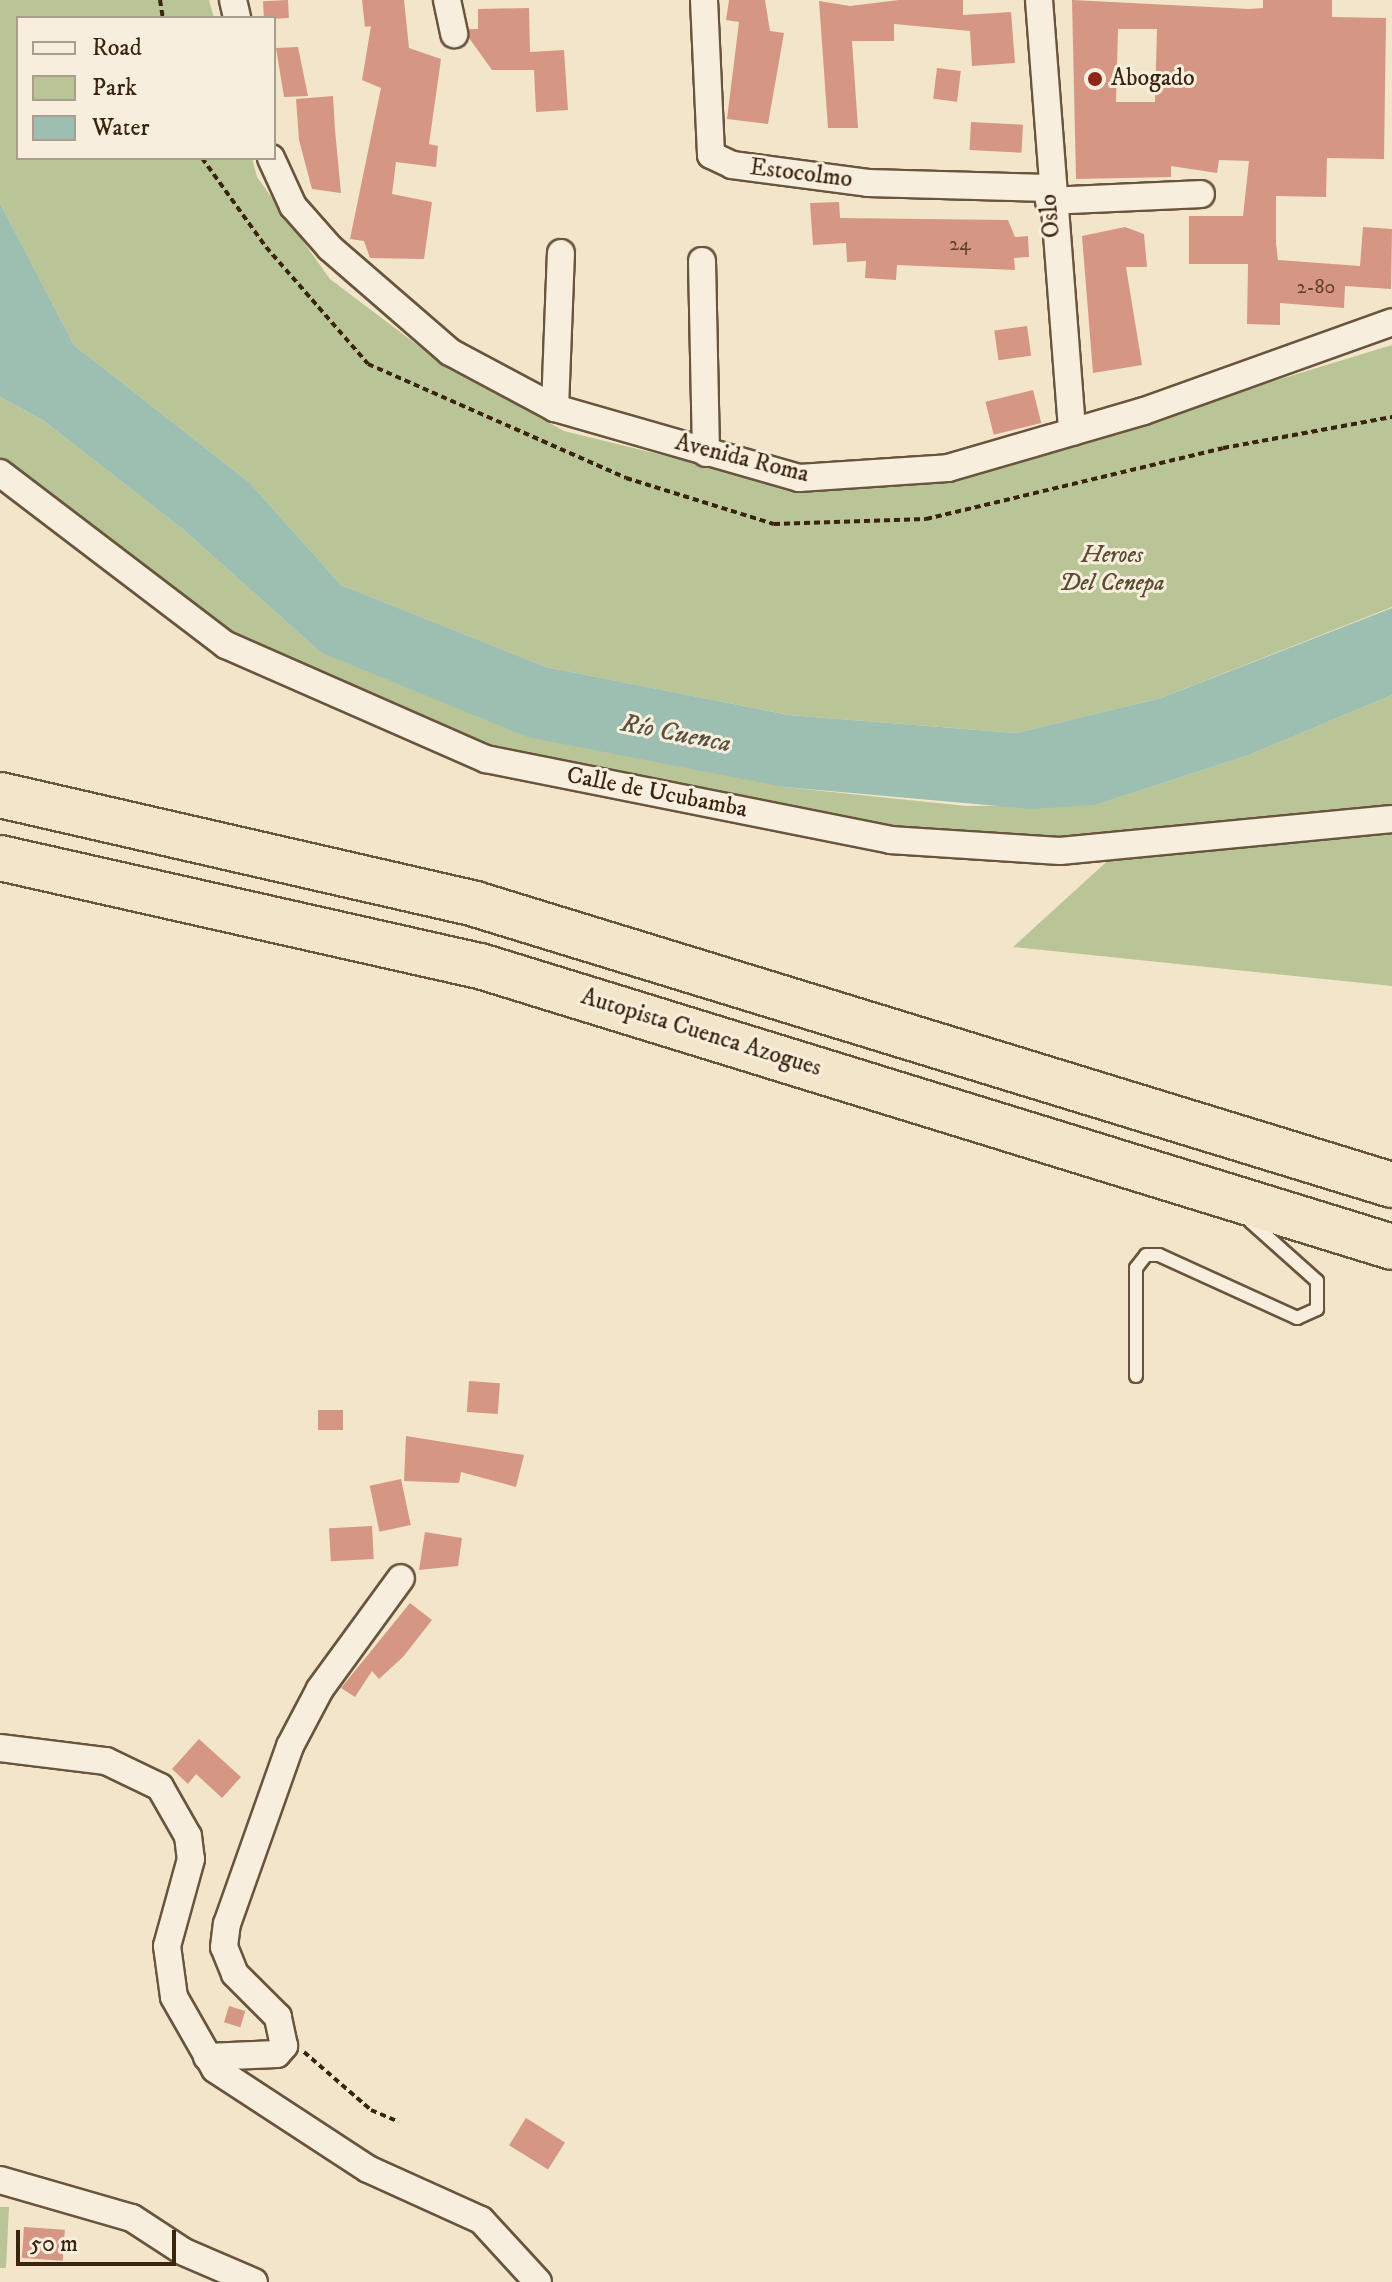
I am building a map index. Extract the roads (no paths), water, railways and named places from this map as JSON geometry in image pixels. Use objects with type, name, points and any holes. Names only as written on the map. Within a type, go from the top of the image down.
[{"type":"highway","points":[[0,795],[217,839],[475,904],[1392,1185]]},
{"type":"highway","name":"Autopista Cuenca Azogues","points":[[0,858],[480,966],[1392,1247]]},
{"type":"street","points":[[447,0],[454,34]]},
{"type":"street","name":"Estocolmo","points":[[704,0],[711,155],[732,165],[868,183],[1048,195]]},
{"type":"street","name":"Oslo","points":[[1039,0],[1048,195],[1072,432]]},
{"type":"street","name":"Avenida Roma","points":[[272,160],[302,217],[427,336],[555,408],[799,478],[861,478],[948,468],[1072,432],[1392,322]]},
{"type":"street","points":[[1048,195],[1201,194]]},
{"type":"street","points":[[555,408],[561,253]]},
{"type":"street","points":[[702,261],[706,453]]},
{"type":"street","name":"Calle de Ucubamba","points":[[0,473],[226,645],[486,759],[890,840],[1060,851],[1392,819]]},
{"type":"street","points":[[207,2057],[277,2054],[285,2039],[278,2017],[235,1974],[224,1947],[227,1924],[290,1746],[320,1689],[401,1578]]},
{"type":"street","points":[[0,1748],[126,1767],[169,1799],[191,1859],[167,1946],[174,1997],[207,2057],[368,2169],[481,2220],[538,2282]]},
{"type":"street","points":[[0,2180],[132,2218],[184,2252],[254,2282]]},
{"type":"lane","points":[[1136,1376],[1136,1268],[1146,1255],[1159,1255],[1297,1318],[1317,1309],[1317,1281],[1304,1266],[1218,1195]]},
{"type":"water","name":"Río Cuenca","points":[[0,203],[74,345],[250,483],[341,585],[546,667],[789,715],[1016,733],[1161,698],[1392,608],[1392,695],[1249,755],[1095,805],[1031,809],[784,787],[527,737],[320,652],[185,531],[44,421],[0,397]]},
{"type":"place","name":"Abogado","points":[[1095,79]]},
{"type":"park label","name":"Heroes Del Cenepa","points":[[1112,570]]}]
